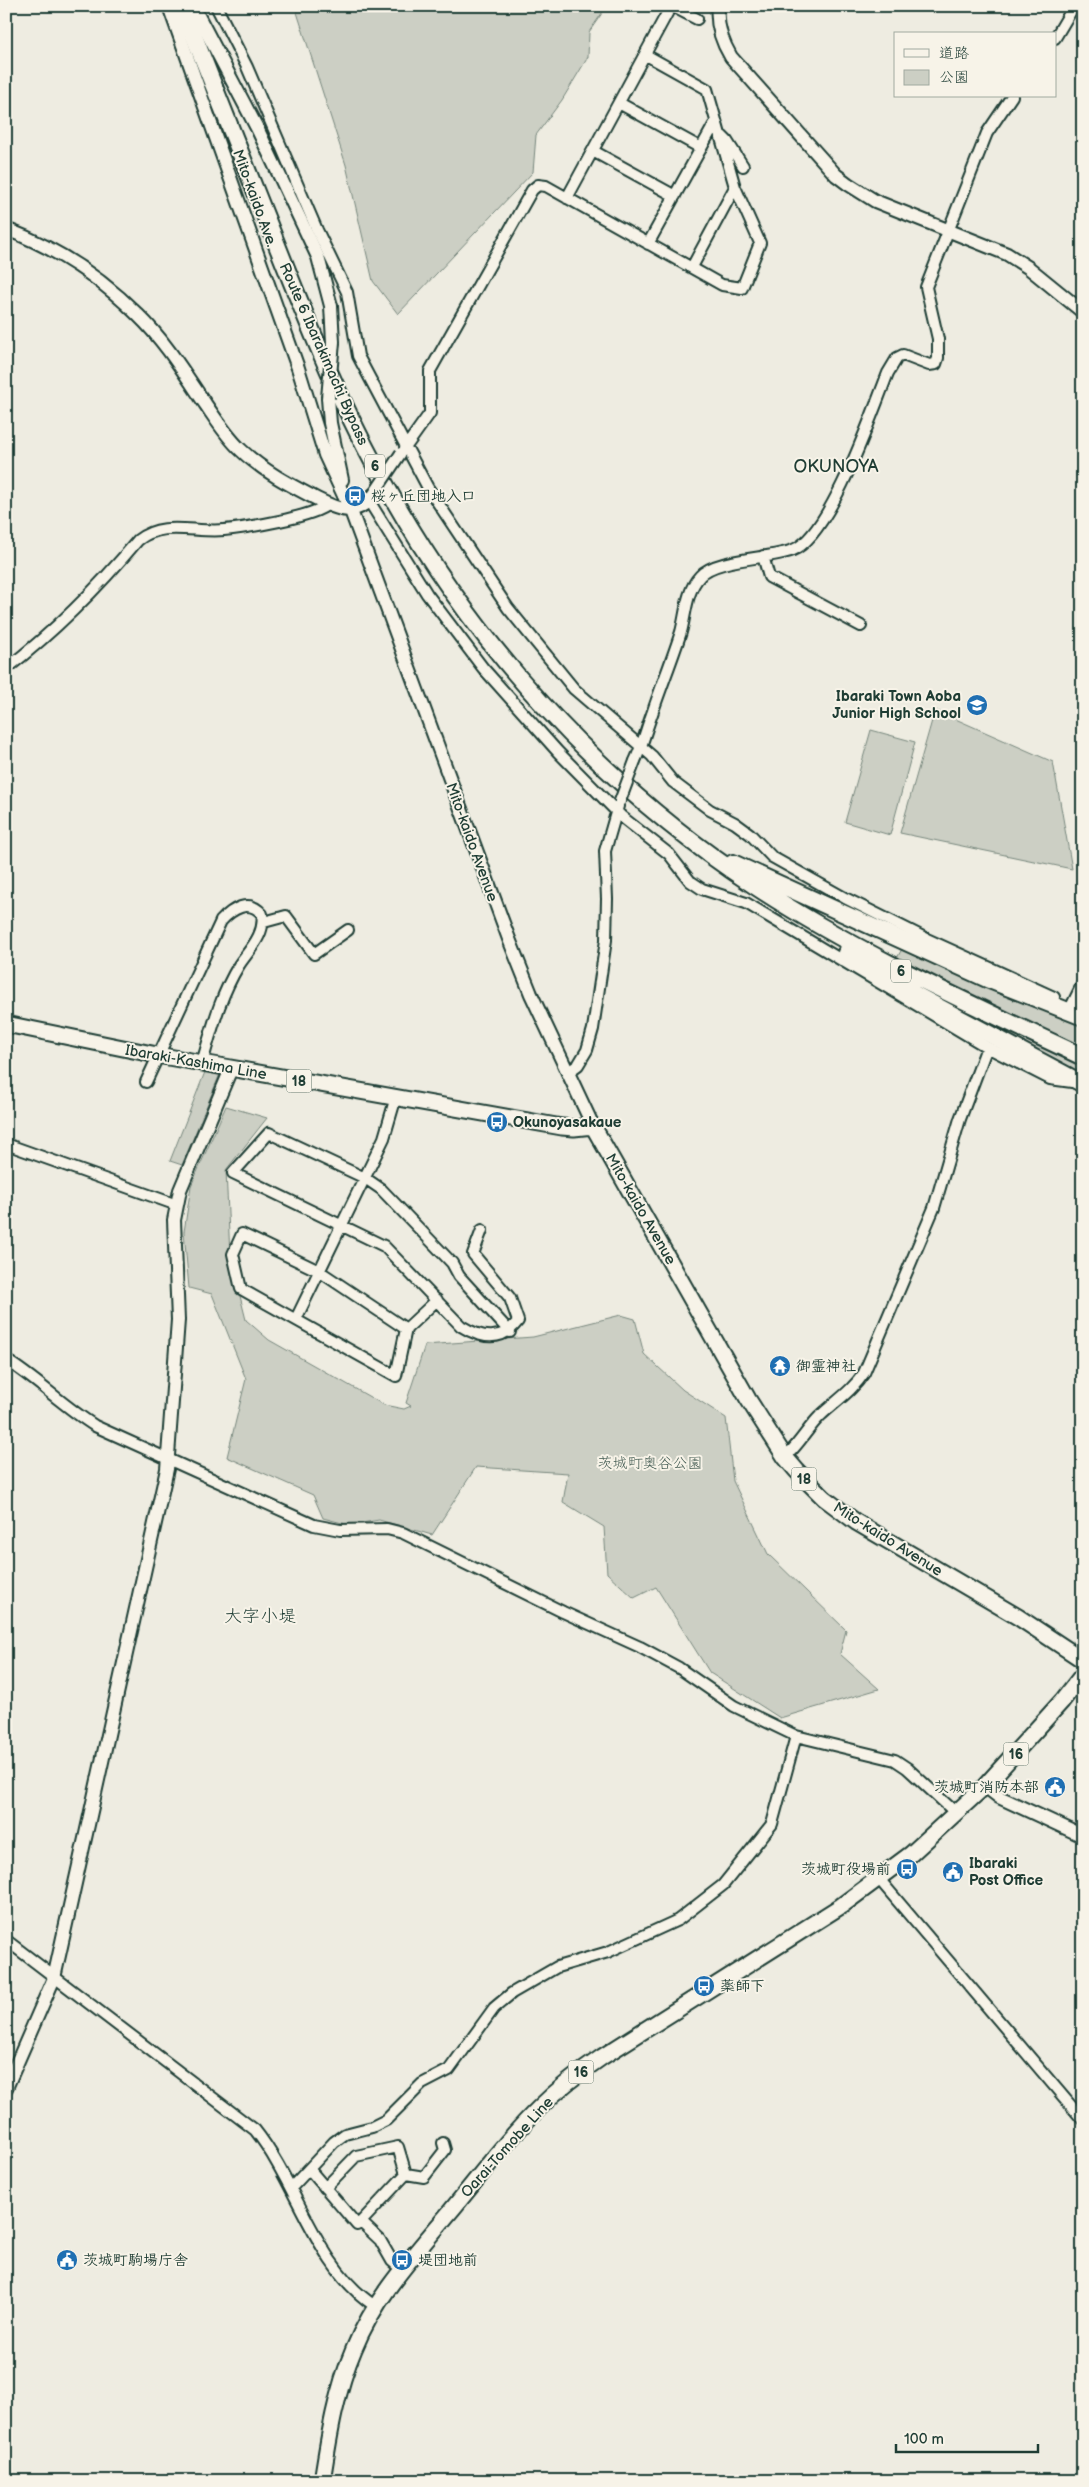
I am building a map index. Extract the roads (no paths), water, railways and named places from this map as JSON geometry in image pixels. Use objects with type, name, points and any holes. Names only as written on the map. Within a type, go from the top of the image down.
[{"type":"highway","name":"Route 6 Ibarakimachi Bypass","points":[[182,6],[308,322],[346,409],[408,525],[455,596],[536,697],[608,771],[728,868],[848,943],[914,978],[1083,1057]]},
{"type":"highway","points":[[695,843],[978,975],[1079,1013]]},
{"type":"highway","points":[[728,868],[746,890],[812,933],[916,995],[1081,1083]]},
{"type":"main road","name":"Ibaraki-Kashima Line","points":[[6,1024],[231,1069],[562,1127],[594,1126]]},
{"type":"main road","name":"Mito-kaido Avenue","points":[[594,1126],[748,1398],[785,1457],[824,1498],[856,1522],[1018,1617],[1083,1660]]},
{"type":"main road","name":"Oarai-Tomobe Line","points":[[322,2481],[341,2384],[354,2347],[375,2306],[402,2270],[528,2119],[566,2083],[602,2057],[741,1970],[879,1879],[957,1814],[985,1786],[1062,1701],[1083,1674]]},
{"type":"street","name":"Mito-kaido Ave.","points":[[169,6],[295,359],[325,455],[348,505]]},
{"type":"street","name":"Mito-kaido Ave.","points":[[193,6],[258,130],[318,257],[331,306],[333,342],[328,398],[330,423],[348,505]]},
{"type":"street","points":[[216,6],[258,91],[317,230],[347,292],[358,356],[404,449],[446,519],[508,608],[574,689],[642,748],[673,782],[710,810],[735,823],[750,834],[772,857],[845,898],[1079,1013],[1083,983]]},
{"type":"street","points":[[567,198],[672,6],[697,19]]},
{"type":"street","points":[[718,6],[719,28],[731,57],[836,174],[875,201],[1007,254],[1029,268],[1083,312]]},
{"type":"street","points":[[1056,36],[1074,6]]},
{"type":"street","points":[[6,229],[68,259],[106,286],[139,316],[165,345],[224,431],[240,449],[271,474],[328,504],[364,506],[430,413],[430,371],[532,190],[538,185],[546,186],[722,285],[742,288],[760,243],[736,188],[707,89],[646,55]]},
{"type":"street","points":[[567,1073],[578,1065],[587,1050],[593,1030],[606,940],[605,850],[618,806],[642,748],[681,631],[693,585],[706,570],[794,550],[814,534],[838,493],[888,373],[897,358],[903,355],[929,364],[936,364],[938,358],[938,339],[926,286],[986,133],[1011,98]]},
{"type":"street","points":[[619,103],[701,148]]},
{"type":"street","points":[[648,244],[701,148],[717,128]]},
{"type":"street","points":[[717,128],[728,140],[743,166]]},
{"type":"street","points":[[593,151],[675,196]]},
{"type":"street","points":[[692,267],[736,188]]},
{"type":"street","points":[[371,498],[427,594],[483,668],[558,752],[669,854],[690,882],[702,889],[746,903],[986,1047],[1050,1078],[1081,1083]]},
{"type":"street","points":[[6,669],[37,645],[80,606],[146,533],[163,529],[223,530],[307,514],[322,509],[328,504]]},
{"type":"street","name":"Mito-kaido Avenue","points":[[348,505],[509,939],[567,1073],[594,1126]]},
{"type":"street","points":[[763,556],[769,577],[861,626]]},
{"type":"street","points":[[146,1082],[221,922],[230,911],[245,906],[260,911],[264,922],[262,930],[238,968],[214,1017],[202,1063]]},
{"type":"street","points":[[264,922],[286,916],[314,954],[348,930]]},
{"type":"street","points":[[785,1457],[794,1450],[819,1417],[854,1387],[864,1372],[934,1208],[960,1119],[986,1047]]},
{"type":"street","points":[[6,2088],[54,1978],[169,1458],[178,1320],[174,1249],[177,1205],[185,1177],[231,1069]]},
{"type":"street","points":[[296,1319],[384,1138],[396,1097]]},
{"type":"street","points":[[482,1230],[473,1254],[512,1303],[518,1321],[510,1332],[500,1336],[472,1333],[461,1326],[391,1251],[342,1225],[233,1173],[269,1133],[365,1178],[396,1202],[452,1263],[459,1276],[510,1332]]},
{"type":"street","points":[[6,1144],[177,1205]]},
{"type":"street","points":[[406,1329],[319,1271],[242,1234],[233,1254],[241,1289],[396,1376],[406,1329],[437,1300]]},
{"type":"street","points":[[6,1360],[27,1373],[73,1412],[94,1426],[169,1458],[314,1525],[340,1530],[387,1529],[415,1538],[563,1612],[640,1646],[679,1668],[734,1706],[796,1736],[896,1760],[957,1814]]},
{"type":"street","points":[[291,2188],[310,2170],[334,2142],[345,2134],[372,2127],[386,2120],[422,2084],[449,2070],[494,2008],[512,1993],[557,1967],[608,1952],[678,1920],[723,1885],[772,1824],[796,1736]]},
{"type":"street","points":[[985,1786],[1000,1797],[1083,1836]]},
{"type":"street","points":[[879,1879],[1083,2120]]},
{"type":"street","points":[[6,1940],[255,2130],[274,2157],[341,2275],[375,2306]]},
{"type":"street","points":[[406,2174],[424,2177],[445,2150],[443,2144]]},
{"type":"street","points":[[325,2188],[356,2156],[398,2147],[406,2174]]},
{"type":"street","points":[[310,2170],[357,2225],[406,2174]]},
{"type":"street","points":[[361,2222],[380,2240],[392,2261],[402,2270]]},
{"type":"place","name":"桜ヶ丘団地入口","points":[[355,496]]},
{"type":"place","name":"Ibaraki Town Aoba Junior High School","points":[[977,705]]},
{"type":"place","name":"Okunoyasakaue","points":[[497,1122]]},
{"type":"place","name":"御霊神社","points":[[780,1366]]},
{"type":"place","name":"茨城町消防本部","points":[[1055,1787]]},
{"type":"place","name":"茨城町役場前","points":[[907,1869]]},
{"type":"place","name":"Ibaraki Post Office","points":[[953,1872]]},
{"type":"place","name":"薬師下","points":[[704,1986]]},
{"type":"place","name":"茨城町駒場庁舎","points":[[67,2260]]},
{"type":"place","name":"堤団地前","points":[[402,2260]]},
{"type":"district","name":"OKUNOYA","points":[[836,466]]},
{"type":"district","name":"大字小堤","points":[[260,1616]]},
{"type":"park label","name":"茨城町奥谷公園","points":[[650,1463]]}]
